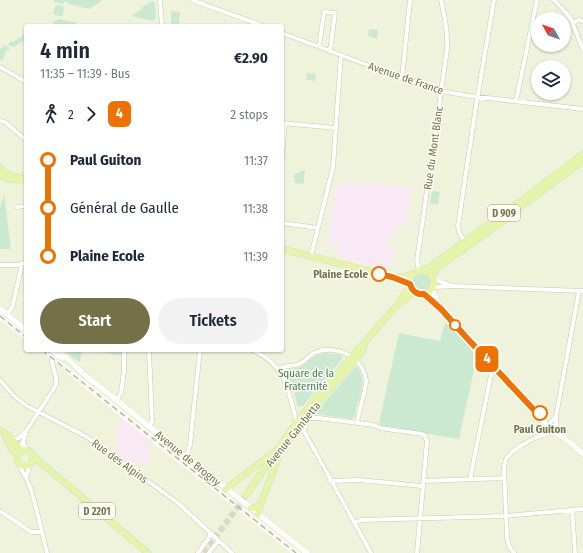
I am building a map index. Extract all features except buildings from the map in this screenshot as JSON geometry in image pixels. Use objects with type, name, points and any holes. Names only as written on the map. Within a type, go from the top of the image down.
[{"type":"main road","name":"D 909","points":[[423,271],[465,242],[583,154]]},
{"type":"main road","name":"D 909","points":[[432,277],[438,267],[510,216],[583,161]]},
{"type":"main road","points":[[0,168],[5,172],[24,180]]},
{"type":"main road","points":[[0,175],[24,181]]},
{"type":"main road","points":[[284,249],[392,277],[410,285],[412,289],[419,294],[427,293],[432,289],[434,282],[428,272],[423,271],[403,277],[392,277]]},
{"type":"main road","points":[[410,285],[414,274]]},
{"type":"main road","name":"Avenue Gambetta","points":[[394,309],[410,285]]},
{"type":"main road","points":[[432,289],[441,309]]},
{"type":"main road","name":"Avenue Gambetta","points":[[246,496],[264,470],[365,342],[394,309],[407,297],[416,292]]},
{"type":"main road","points":[[424,294],[441,309],[534,410],[540,413],[549,425],[564,436],[583,454]]},
{"type":"main road","points":[[0,304],[24,323]]},
{"type":"main road","points":[[0,309],[24,328]]},
{"type":"main road","points":[[16,321],[24,324]]},
{"type":"main road","name":"Avenue de Brogny","points":[[60,352],[149,427],[307,553]]},
{"type":"main road","name":"Avenue Gambetta","points":[[278,454],[296,423],[353,358]]},
{"type":"main road","points":[[2,431],[12,439],[22,452]]},
{"type":"main road","points":[[2,431],[13,451],[32,453],[32,462],[25,467],[20,465],[18,461],[22,452]]},
{"type":"main road","points":[[226,489],[278,454]]},
{"type":"main road","points":[[258,514],[278,454]]},
{"type":"main road","name":"D 2201","points":[[32,462],[43,465],[148,553]]},
{"type":"main road","points":[[251,508],[258,506],[261,503]]},
{"type":"street","points":[[160,0],[162,24]]},
{"type":"street","points":[[192,0],[252,24]]},
{"type":"street","points":[[402,78],[410,0]]},
{"type":"street","name":"Rue du Mont Blanc","points":[[423,271],[418,266],[417,260],[446,56],[446,24],[441,0]]},
{"type":"street","points":[[465,242],[459,232],[458,226],[494,0]]},
{"type":"street","points":[[516,101],[537,0]]},
{"type":"street","points":[[554,0],[573,23],[583,50]]},
{"type":"street","points":[[319,47],[324,12],[335,13],[330,51]]},
{"type":"street","points":[[573,23],[583,21]]},
{"type":"street","name":"Avenue de France","points":[[284,34],[341,56],[441,91],[478,97],[583,109]]},
{"type":"street","points":[[311,256],[331,175],[341,56]]},
{"type":"street","points":[[0,67],[24,81]]},
{"type":"street","points":[[0,121],[5,122],[24,138]]},
{"type":"street","points":[[284,123],[336,128]]},
{"type":"street","points":[[17,207],[24,206]]},
{"type":"street","points":[[284,223],[318,228]]},
{"type":"street","points":[[0,265],[20,265],[24,263]]},
{"type":"street","points":[[9,311],[12,306],[20,265]]},
{"type":"street","points":[[432,277],[440,282],[452,286]]},
{"type":"street","points":[[432,289],[438,286],[452,286],[581,291],[556,416],[555,430],[526,442],[509,455],[505,462],[504,478],[507,540],[514,553]]},
{"type":"street","points":[[278,370],[285,366],[304,362],[313,354],[323,350],[335,350],[353,358],[362,370],[366,383],[357,423]]},
{"type":"street","points":[[116,400],[121,393],[124,371],[124,352]]},
{"type":"street","points":[[149,352],[152,421],[149,427]]},
{"type":"street","points":[[185,456],[188,452],[190,444],[200,352]]},
{"type":"street","points":[[256,352],[267,358],[283,377],[287,386],[296,423]]},
{"type":"street","points":[[22,452],[23,442],[28,430],[57,382],[57,377],[52,366],[52,360]]},
{"type":"street","points":[[470,479],[492,370],[494,367]]},
{"type":"street","name":"Rue des Alpins","points":[[0,380],[22,402],[38,412],[87,437],[178,503],[232,553]]},
{"type":"street","points":[[310,412],[319,418]]},
{"type":"street","points":[[545,434],[549,425],[556,416]]},
{"type":"street","points":[[371,553],[330,481],[304,431],[306,418],[319,418],[374,425],[380,428],[422,434],[425,436],[427,441],[417,553]]},
{"type":"street","points":[[12,439],[16,440],[20,438],[28,430]]},
{"type":"street","points":[[296,431],[304,431]]},
{"type":"street","points":[[26,478],[32,462]]},
{"type":"street","points":[[20,465],[35,504],[48,553]]},
{"type":"street","points":[[330,481],[359,480],[423,484],[470,479],[504,478]]},
{"type":"street","points":[[354,523],[361,520],[506,516],[583,509]]},
{"type":"street","points":[[0,510],[30,532],[42,532]]},
{"type":"street","points":[[572,510],[574,553]]},
{"type":"street","points":[[198,553],[209,538],[210,534]]},
{"type":"street","points":[[209,553],[216,539]]},
{"type":"shaded area","points":[[0,0],[583,0],[583,553],[301,553],[50,352],[284,352],[284,24],[24,24],[24,331],[0,313]]},
{"type":"shaded area","points":[[341,179],[346,181],[412,188],[407,225],[397,224],[394,237],[388,236],[388,247],[397,248],[397,254],[393,254],[387,269],[337,256],[339,243],[334,242],[333,249],[327,248],[335,185],[340,187]]},
{"type":"shaded area","points":[[0,320],[24,339],[24,352],[43,352],[68,372],[67,374],[291,553],[0,553]]},
{"type":"shaded area","points":[[120,417],[150,441],[149,462],[144,462],[143,467],[137,462],[128,462],[115,453]]},
{"type":"green space","points":[[54,0],[101,1],[89,9],[68,4],[68,1],[61,4],[54,2]]},
{"type":"green space","points":[[152,1],[155,3],[156,18],[152,21],[132,16],[142,9],[142,7]]},
{"type":"green space","points":[[57,5],[64,8],[63,15],[61,16],[53,13]]},
{"type":"green space","points":[[171,11],[180,12],[179,24],[171,24]]},
{"type":"green space","points":[[59,19],[75,22],[76,24],[53,24],[53,22]]},
{"type":"green space","points":[[370,29],[378,30],[377,39],[368,36]]},
{"type":"green space","points":[[24,34],[24,40],[14,47],[8,44],[11,41],[13,42]]},
{"type":"green space","points":[[6,45],[10,50],[6,50],[3,60],[0,60],[0,49]]},
{"type":"green space","points":[[307,73],[316,74],[315,81],[306,80]]},
{"type":"green space","points":[[305,170],[304,182],[302,184],[295,183],[294,174]]},
{"type":"green space","points":[[432,191],[440,192],[438,205],[430,204]]},
{"type":"green space","points":[[4,194],[11,249],[0,249],[0,208]]},
{"type":"green space","points":[[422,274],[428,277],[431,283],[428,289],[422,292],[416,289],[413,283],[416,277]]},
{"type":"green space","points":[[445,322],[477,356],[459,439],[383,428],[379,423],[399,333],[440,341]]},
{"type":"green space","points":[[69,352],[82,352],[80,362]]},
{"type":"green space","points":[[100,352],[121,352],[121,355]]},
{"type":"green space","name":"Square de la Fraternité","points":[[326,353],[341,355],[342,359],[303,406],[299,407],[297,405],[287,370],[300,367],[315,356]]},
{"type":"green space","name":"Square de la Fraternité","points":[[356,366],[362,377],[362,388],[354,418],[351,419],[316,414],[316,412]]},
{"type":"tunnel","points":[[204,553],[245,497]]},
{"type":"railway","points":[[0,316],[24,335]]},
{"type":"railway","points":[[45,352],[296,553]]},
{"type":"bus line","name":"4","points":[[379,274],[410,284],[415,292],[424,294],[431,300],[534,410],[540,413]]},
{"type":"place","name":"Plaine Ecole","points":[[379,274]]},
{"type":"place","name":"Paul Guiton","points":[[540,413]]}]
